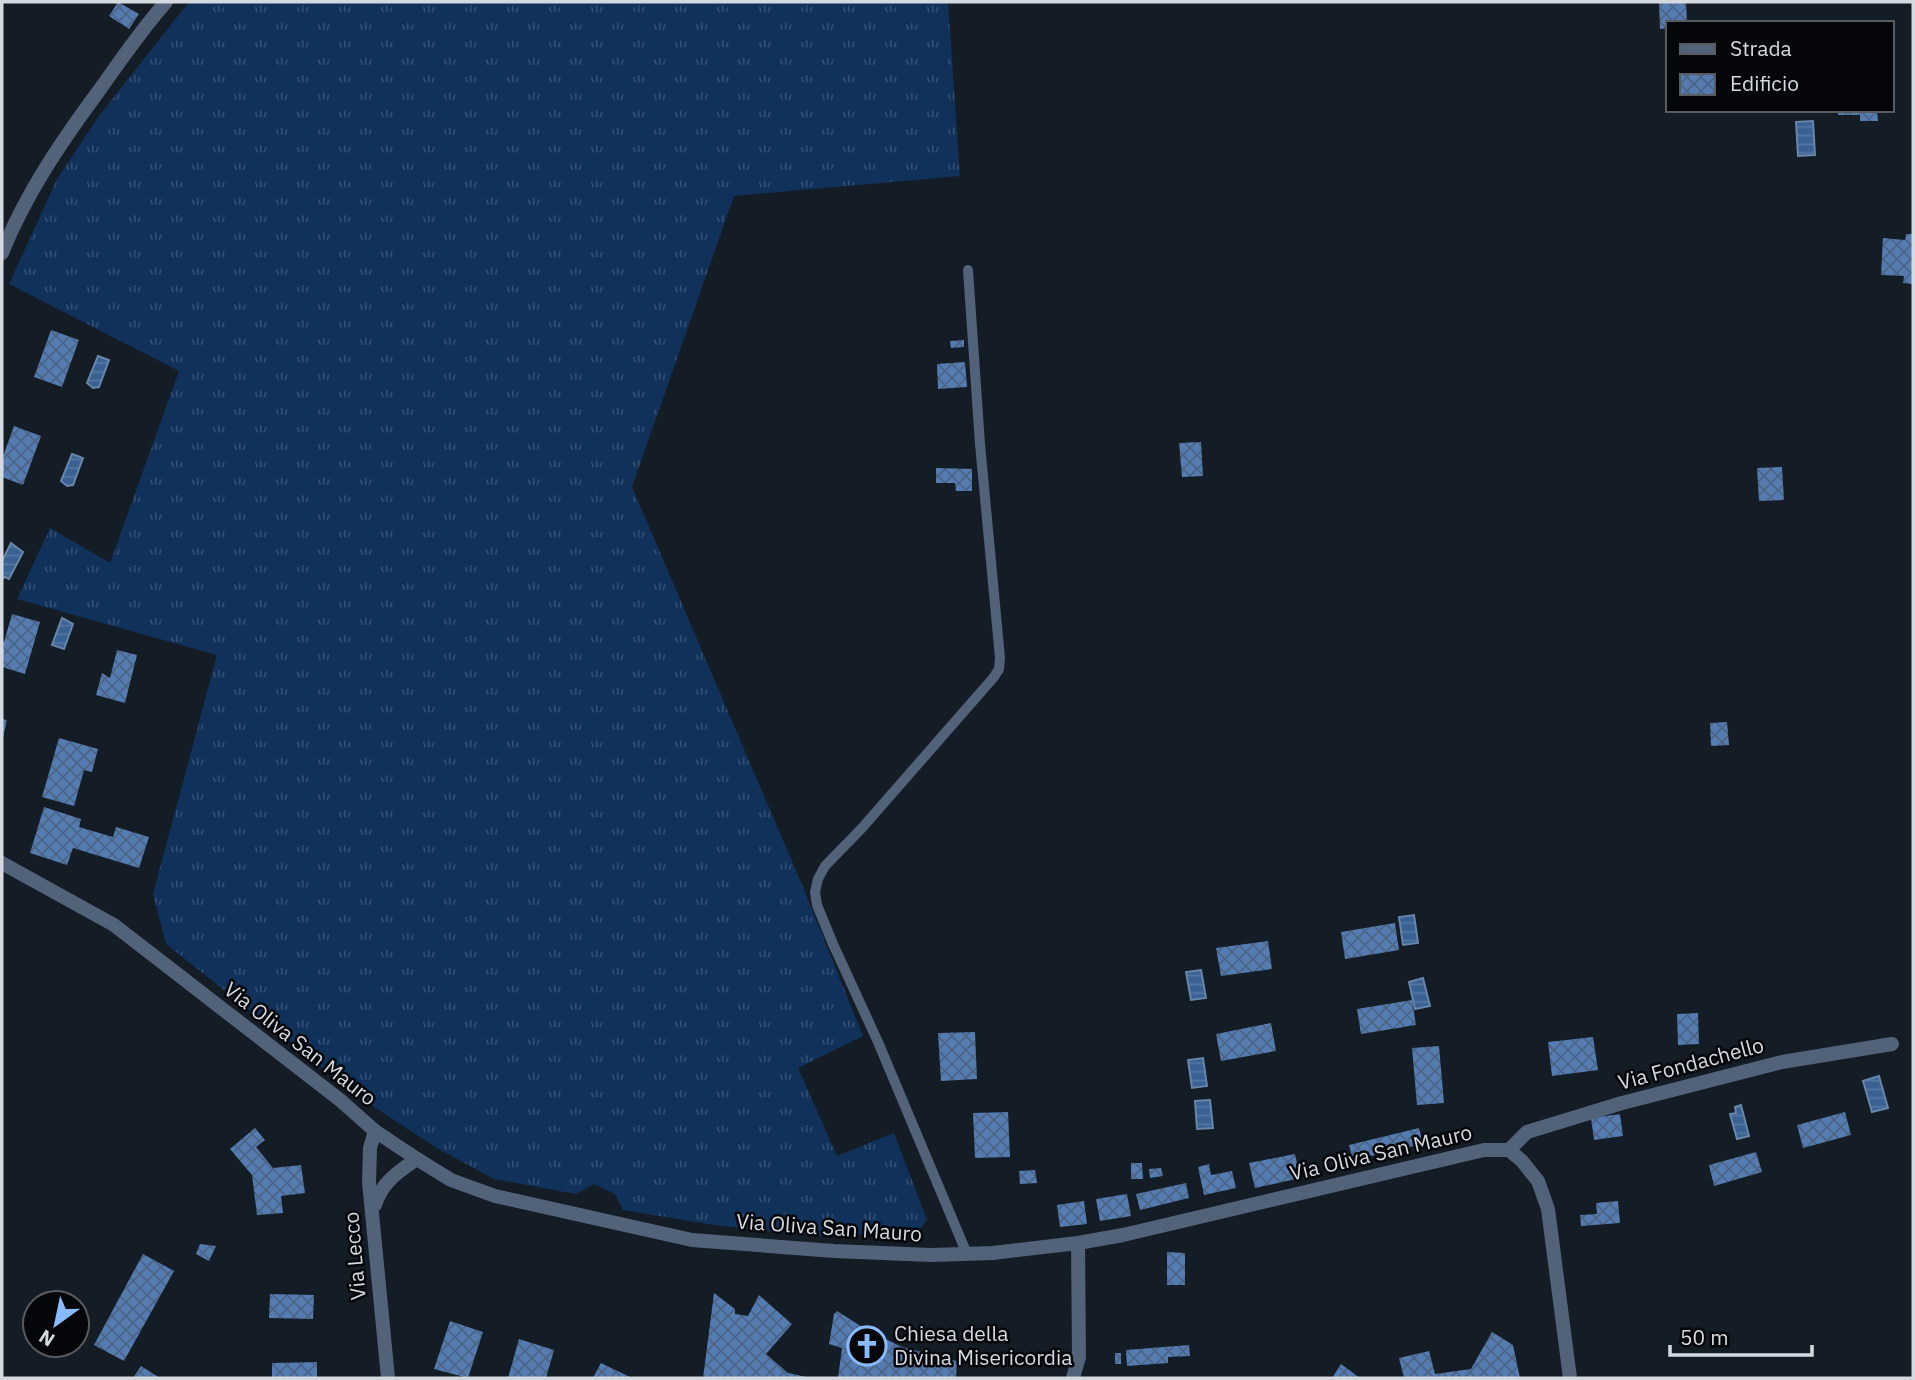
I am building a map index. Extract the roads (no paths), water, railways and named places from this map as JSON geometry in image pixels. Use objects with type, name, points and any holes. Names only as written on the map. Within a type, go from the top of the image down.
[{"type":"street","points":[[2,253],[36,183],[64,140],[144,26],[166,2]]},
{"type":"street","name":"Via Oliva San Mauro","points":[[2,863],[114,925],[340,1100],[375,1131],[451,1180],[495,1196],[692,1240],[834,1251],[930,1255],[993,1253],[1123,1235],[1484,1150],[1510,1150]]},
{"type":"street","name":"Via Fondachello","points":[[1510,1150],[1527,1132],[1622,1103],[1782,1062],[1892,1044]]},
{"type":"street","name":"Via Lecco","points":[[375,1131],[370,1148],[369,1182],[388,1378]]},
{"type":"street","points":[[1510,1150],[1538,1181],[1548,1209],[1570,1378]]},
{"type":"street","points":[[372,1213],[379,1191],[394,1175],[417,1159]]},
{"type":"street","points":[[1074,1378],[1079,1357],[1078,1243]]},
{"type":"lane","points":[[967,1254],[878,1042],[833,944],[817,905],[815,892],[825,866],[862,828],[999,669],[968,270]]},
{"type":"place","name":"Chiesa della Divina Misericordia","points":[[867,1346]]}]
